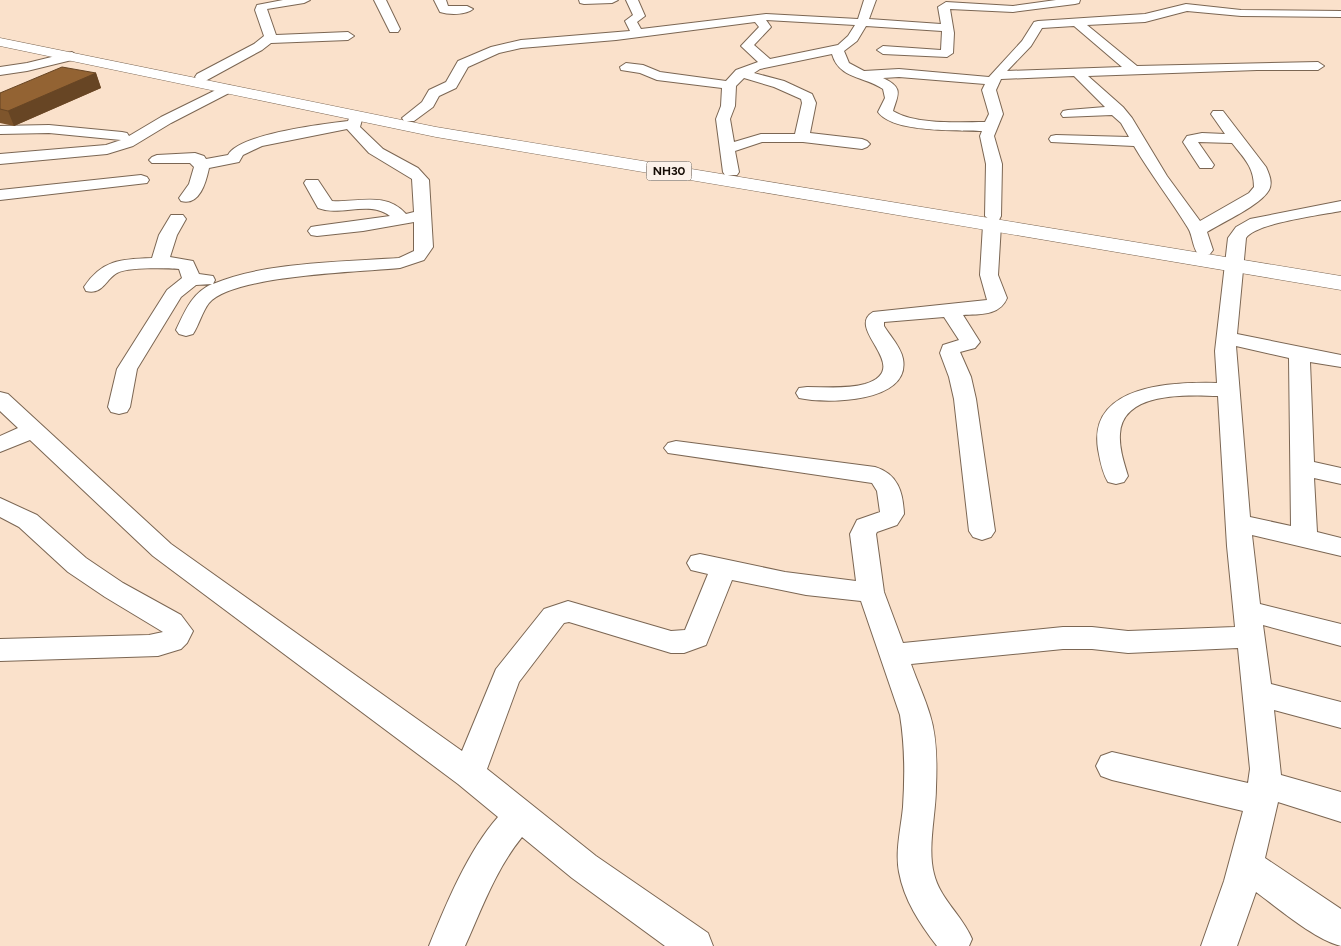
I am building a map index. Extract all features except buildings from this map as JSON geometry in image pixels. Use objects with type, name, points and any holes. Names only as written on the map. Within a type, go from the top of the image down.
[{"type":"highway","name":"NH30","points":[[0,36],[409,118],[731,172],[992,221],[1204,250],[1234,260],[1341,283]]},
{"type":"highway","name":"NH30","points":[[0,42],[226,89],[354,120],[1234,260],[1341,272]]},
{"type":"street","points":[[268,40],[271,36],[269,26],[260,8],[304,0]]},
{"type":"street","points":[[380,0],[394,29]]},
{"type":"street","points":[[440,0],[444,10],[467,9]]},
{"type":"street","points":[[584,1],[612,0]]},
{"type":"street","points":[[632,0],[638,16],[631,20],[631,23],[637,32]]},
{"type":"street","points":[[731,172],[723,119],[728,106],[729,85],[741,73],[756,66],[797,56],[837,50],[852,40],[862,22],[870,0]]},
{"type":"street","points":[[1003,0],[1013,9],[1040,25]]},
{"type":"street","points":[[1173,0],[1241,13],[1341,14]]},
{"type":"street","points":[[883,50],[946,54],[944,7],[946,5],[1013,9],[1078,2]]},
{"type":"street","points":[[807,392],[851,394],[875,388],[886,380],[892,371],[893,362],[891,353],[874,326],[875,319],[880,316],[989,307],[994,303],[997,298],[989,275],[994,164],[987,136],[996,114],[989,90],[995,78],[1027,44],[1035,28],[1040,25],[1145,18],[1172,12],[1186,3]]},
{"type":"street","points":[[409,118],[428,104],[432,93],[452,84],[459,68],[463,64],[496,50],[521,44],[603,38],[786,13],[862,22],[946,28]]},
{"type":"street","points":[[758,18],[765,27],[747,46],[767,63]]},
{"type":"street","points":[[1077,23],[1134,70]]},
{"type":"street","points":[[202,77],[268,40],[348,36]]},
{"type":"street","points":[[837,50],[841,64],[846,68],[859,75],[879,81],[891,91],[892,98],[885,112],[889,116],[912,122],[990,127]]},
{"type":"street","points":[[0,71],[27,67],[72,56]]},
{"type":"street","points":[[859,75],[899,73],[995,78],[1134,70],[1318,66]]},
{"type":"street","points":[[626,68],[643,69],[657,76],[729,85]]},
{"type":"street","points":[[741,73],[779,84],[807,97],[809,103],[802,137]]},
{"type":"street","points":[[1078,73],[1118,110],[1140,142],[1160,177],[1198,230],[1204,250]]},
{"type":"street","points":[[0,159],[122,146],[226,89]]},
{"type":"street","points":[[1068,114],[1118,110]]},
{"type":"street","points":[[1198,230],[1256,196],[1262,188],[1262,174],[1218,114]]},
{"type":"street","points":[[157,160],[195,158],[199,159],[198,163],[202,164],[231,160],[239,150],[354,120],[353,128],[365,142],[393,162],[418,175],[421,180],[421,216],[424,247],[422,253],[410,261],[246,278],[222,286],[212,291],[200,301],[186,330]]},
{"type":"street","points":[[0,130],[49,128],[134,139]]},
{"type":"street","points":[[727,149],[761,138],[802,137],[862,144]]},
{"type":"street","points":[[1206,164],[1190,142],[1192,139],[1202,137],[1237,139]]},
{"type":"street","points":[[1056,139],[1140,142]]},
{"type":"street","points":[[187,198],[197,185],[202,164]]},
{"type":"street","points":[[0,195],[142,180]]},
{"type":"street","points":[[312,183],[324,204],[328,206],[379,205],[396,211],[402,220]]},
{"type":"street","points":[[1219,946],[1248,865],[1266,769],[1238,523],[1228,390],[1226,338],[1237,238],[1242,231],[1256,223],[1341,206]]},
{"type":"street","points":[[317,231],[421,216]]},
{"type":"street","points":[[159,264],[168,235],[177,220]]},
{"type":"street","points":[[93,286],[112,269],[126,266],[159,264],[185,263],[192,280]]},
{"type":"street","points":[[119,407],[127,369],[174,294],[192,280],[211,280],[222,286]]},
{"type":"street","points":[[950,310],[969,340],[967,345],[954,346],[950,349],[950,353],[958,370],[964,394],[982,531]]},
{"type":"street","points":[[1226,338],[1341,361]]},
{"type":"street","points":[[1299,354],[1304,538]]},
{"type":"street","points":[[1116,476],[1109,431],[1118,411],[1129,401],[1142,395],[1190,389],[1228,390]]},
{"type":"street","points":[[0,399],[162,550],[469,774],[584,866],[695,946]]},
{"type":"street","points":[[0,445],[33,430]]},
{"type":"street","points":[[676,448],[875,475],[882,478],[889,488],[892,514],[888,519],[866,526],[863,534],[872,592],[915,715],[919,733],[920,769],[914,859],[915,873],[919,889],[926,903],[954,939]]},
{"type":"street","points":[[1301,467],[1341,476]]},
{"type":"street","points":[[0,506],[28,522],[77,564],[114,590],[171,622],[179,631],[178,635],[170,641],[149,646],[0,650]]},
{"type":"street","points":[[1238,523],[1341,547]]},
{"type":"street","points":[[469,774],[506,677],[554,616],[568,612],[578,613],[671,642],[684,642],[696,637],[712,566],[806,586],[872,592]]},
{"type":"street","points":[[893,655],[1063,638],[1092,638],[1128,642],[1249,624],[1341,635]]},
{"type":"street","points":[[1257,693],[1341,715]]},
{"type":"street","points":[[1112,766],[1341,807]]},
{"type":"street","points":[[447,946],[486,860],[497,842],[520,815]]},
{"type":"street","points":[[1248,865],[1311,911],[1341,929]]}]
